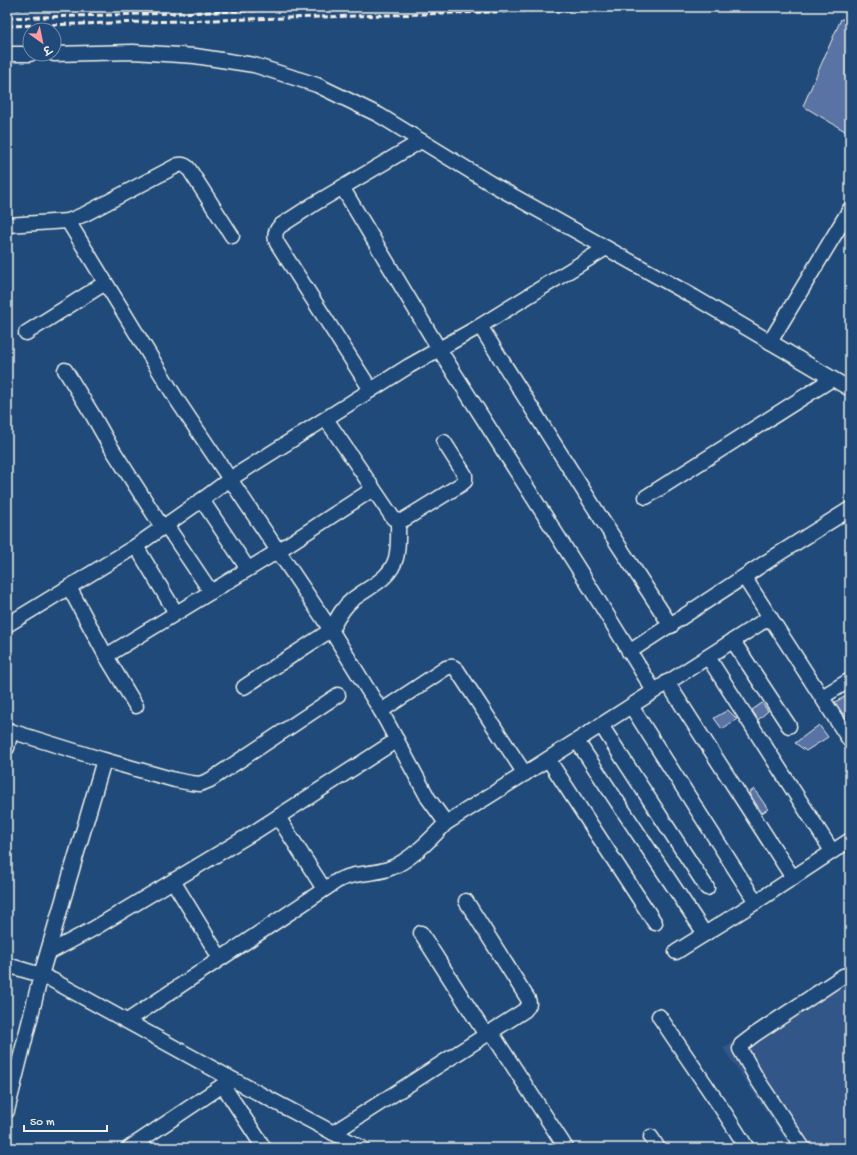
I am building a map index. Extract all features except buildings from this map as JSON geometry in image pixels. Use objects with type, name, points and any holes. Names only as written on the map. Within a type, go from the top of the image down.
[{"type":"street","points":[[62,54],[133,52],[195,56],[254,65],[317,85],[379,115],[490,182],[694,297],[850,390]]},
{"type":"street","points":[[7,54],[22,54]]},
{"type":"street","points":[[371,390],[275,239],[275,235],[280,226],[342,187],[422,141]]},
{"type":"street","points":[[7,225],[68,221],[85,214],[182,164],[186,165],[189,169],[232,236]]},
{"type":"street","points":[[342,187],[439,350],[654,691]]},
{"type":"street","points":[[770,342],[850,209]]},
{"type":"street","points":[[68,221],[177,400],[331,630],[381,711],[428,798],[446,824]]},
{"type":"street","points":[[7,625],[136,546],[230,479],[409,366],[480,326],[606,248]]},
{"type":"street","points":[[26,333],[106,283]]},
{"type":"street","points":[[480,326],[600,517],[671,626]]},
{"type":"street","points":[[65,370],[109,444],[164,526],[211,592]]},
{"type":"street","points":[[646,497],[832,379]]},
{"type":"street","points":[[326,419],[373,489],[394,518],[398,521]]},
{"type":"street","points":[[398,521],[402,521],[465,481],[465,475],[444,442]]},
{"type":"street","points":[[106,656],[278,551],[373,489]]},
{"type":"street","points":[[202,500],[248,569]]},
{"type":"street","points":[[629,652],[671,626],[780,553],[850,510]]},
{"type":"street","points":[[244,687],[331,630],[338,616],[352,600],[387,575],[396,557],[398,545],[398,521]]},
{"type":"street","points":[[136,546],[176,613]]},
{"type":"street","points":[[744,577],[850,740]]},
{"type":"street","points":[[69,588],[106,656],[136,706]]},
{"type":"street","points":[[126,1021],[344,876],[382,870],[395,866],[414,853],[446,824],[770,617]]},
{"type":"street","points":[[733,641],[789,726]]},
{"type":"street","points":[[708,657],[832,851]]},
{"type":"street","points":[[381,711],[446,668],[451,666],[454,667],[525,774]]},
{"type":"street","points":[[822,697],[850,680]]},
{"type":"street","points":[[668,682],[793,878]]},
{"type":"street","points":[[7,748],[9,730],[104,760],[191,783],[200,784],[205,783],[338,695]]},
{"type":"street","points":[[631,706],[756,902]]},
{"type":"street","points":[[601,726],[708,888]]},
{"type":"street","points":[[48,953],[83,935],[278,817],[397,740]]},
{"type":"street","points":[[576,741],[705,934]]},
{"type":"street","points":[[7,1111],[41,975],[104,760]]},
{"type":"street","points":[[548,760],[655,923]]},
{"type":"street","points":[[278,817],[324,889]]},
{"type":"street","points":[[676,952],[756,902],[850,840]]},
{"type":"street","points":[[173,881],[220,958]]},
{"type":"street","points":[[334,1133],[528,1007],[528,999],[466,901]]},
{"type":"street","points":[[421,933],[566,1148]]},
{"type":"street","points":[[7,965],[41,975],[52,980],[227,1080],[362,1148]]},
{"type":"street","points":[[803,1148],[757,1079],[740,1049],[741,1045],[843,976],[850,974]]},
{"type":"street","points":[[659,1016],[747,1148]]},
{"type":"street","points":[[129,1148],[227,1080]]},
{"type":"street","points":[[227,1080],[226,1090],[264,1148]]},
{"type":"shaded area","points":[[850,968],[850,1148],[791,1148],[723,1048]]},
{"type":"railway","points":[[7,9],[58,7]]},
{"type":"railway","points":[[7,18],[379,7]]},
{"type":"railway","points":[[7,26],[665,7]]}]
